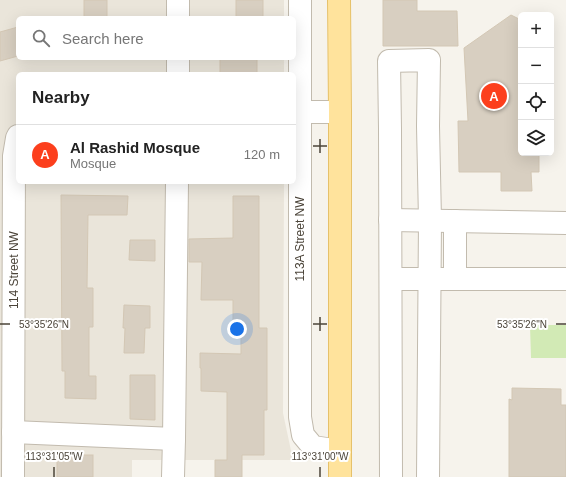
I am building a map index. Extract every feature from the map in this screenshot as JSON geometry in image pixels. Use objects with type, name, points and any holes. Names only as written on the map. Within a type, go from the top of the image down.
[{"type":"main road","points":[[339,0],[340,477]]},
{"type":"street","points":[[178,0],[178,16]]},
{"type":"street","name":"113A Street NW","points":[[300,0],[297,112],[300,417],[303,435],[313,447],[340,452]]},
{"type":"street","points":[[178,60],[178,72]]},
{"type":"street","points":[[391,477],[389,61],[429,60],[428,126],[430,279],[428,477]]},
{"type":"street","points":[[297,112],[340,112]]},
{"type":"street","name":"114 Street NW","points":[[13,477],[13,432],[7,406],[14,156],[16,146]]},
{"type":"street","points":[[173,477],[177,184]]},
{"type":"street","points":[[390,220],[566,223]]},
{"type":"street","points":[[454,221],[454,279]]},
{"type":"street","points":[[391,279],[566,279]]},
{"type":"street","points":[[13,432],[174,439]]},
{"type":"shaded area","points":[[0,0],[284,0],[284,16],[16,16],[16,60],[284,60],[284,72],[16,72],[16,184],[284,184],[283,413],[293,460],[132,460],[132,477],[0,477]]},
{"type":"green space","points":[[530,325],[566,325],[566,358],[531,358]]},
{"type":"building","points":[[84,0],[107,0],[107,16],[84,16]]},
{"type":"building","points":[[236,0],[263,0],[263,16],[236,16]]},
{"type":"building","points":[[383,0],[417,0],[417,11],[457,11],[458,46],[383,46]]},
{"type":"building","points":[[511,15],[518,18],[518,156],[539,156],[539,172],[531,172],[532,191],[501,191],[501,172],[459,172],[458,121],[468,121],[464,48]]},
{"type":"building","points":[[16,28],[16,57],[0,61],[0,32]]},
{"type":"building","points":[[220,60],[257,60],[257,72],[220,72]]},
{"type":"building","points":[[61,195],[128,196],[127,215],[88,215],[87,288],[93,288],[93,327],[89,327],[89,376],[96,376],[96,399],[65,398],[65,371],[62,371]]},
{"type":"building","points":[[233,196],[259,196],[259,328],[267,328],[267,410],[264,410],[264,455],[242,455],[242,477],[215,477],[215,460],[227,460],[227,392],[201,391],[200,353],[241,354],[241,322],[233,322],[233,300],[201,300],[202,262],[189,262],[189,239],[233,238]]},
{"type":"building","points":[[130,240],[155,240],[155,261],[129,260]]},
{"type":"building","points":[[124,305],[150,306],[150,328],[145,328],[144,353],[124,353]]},
{"type":"building","points":[[130,375],[155,375],[155,420],[130,419]]},
{"type":"building","points":[[512,388],[561,389],[561,405],[566,405],[566,477],[509,477],[509,399],[512,400]]},
{"type":"building","points":[[57,455],[93,455],[93,477],[57,477]]},
{"type":"place","name":"Al Rashid Mosque","points":[[494,96]]}]
